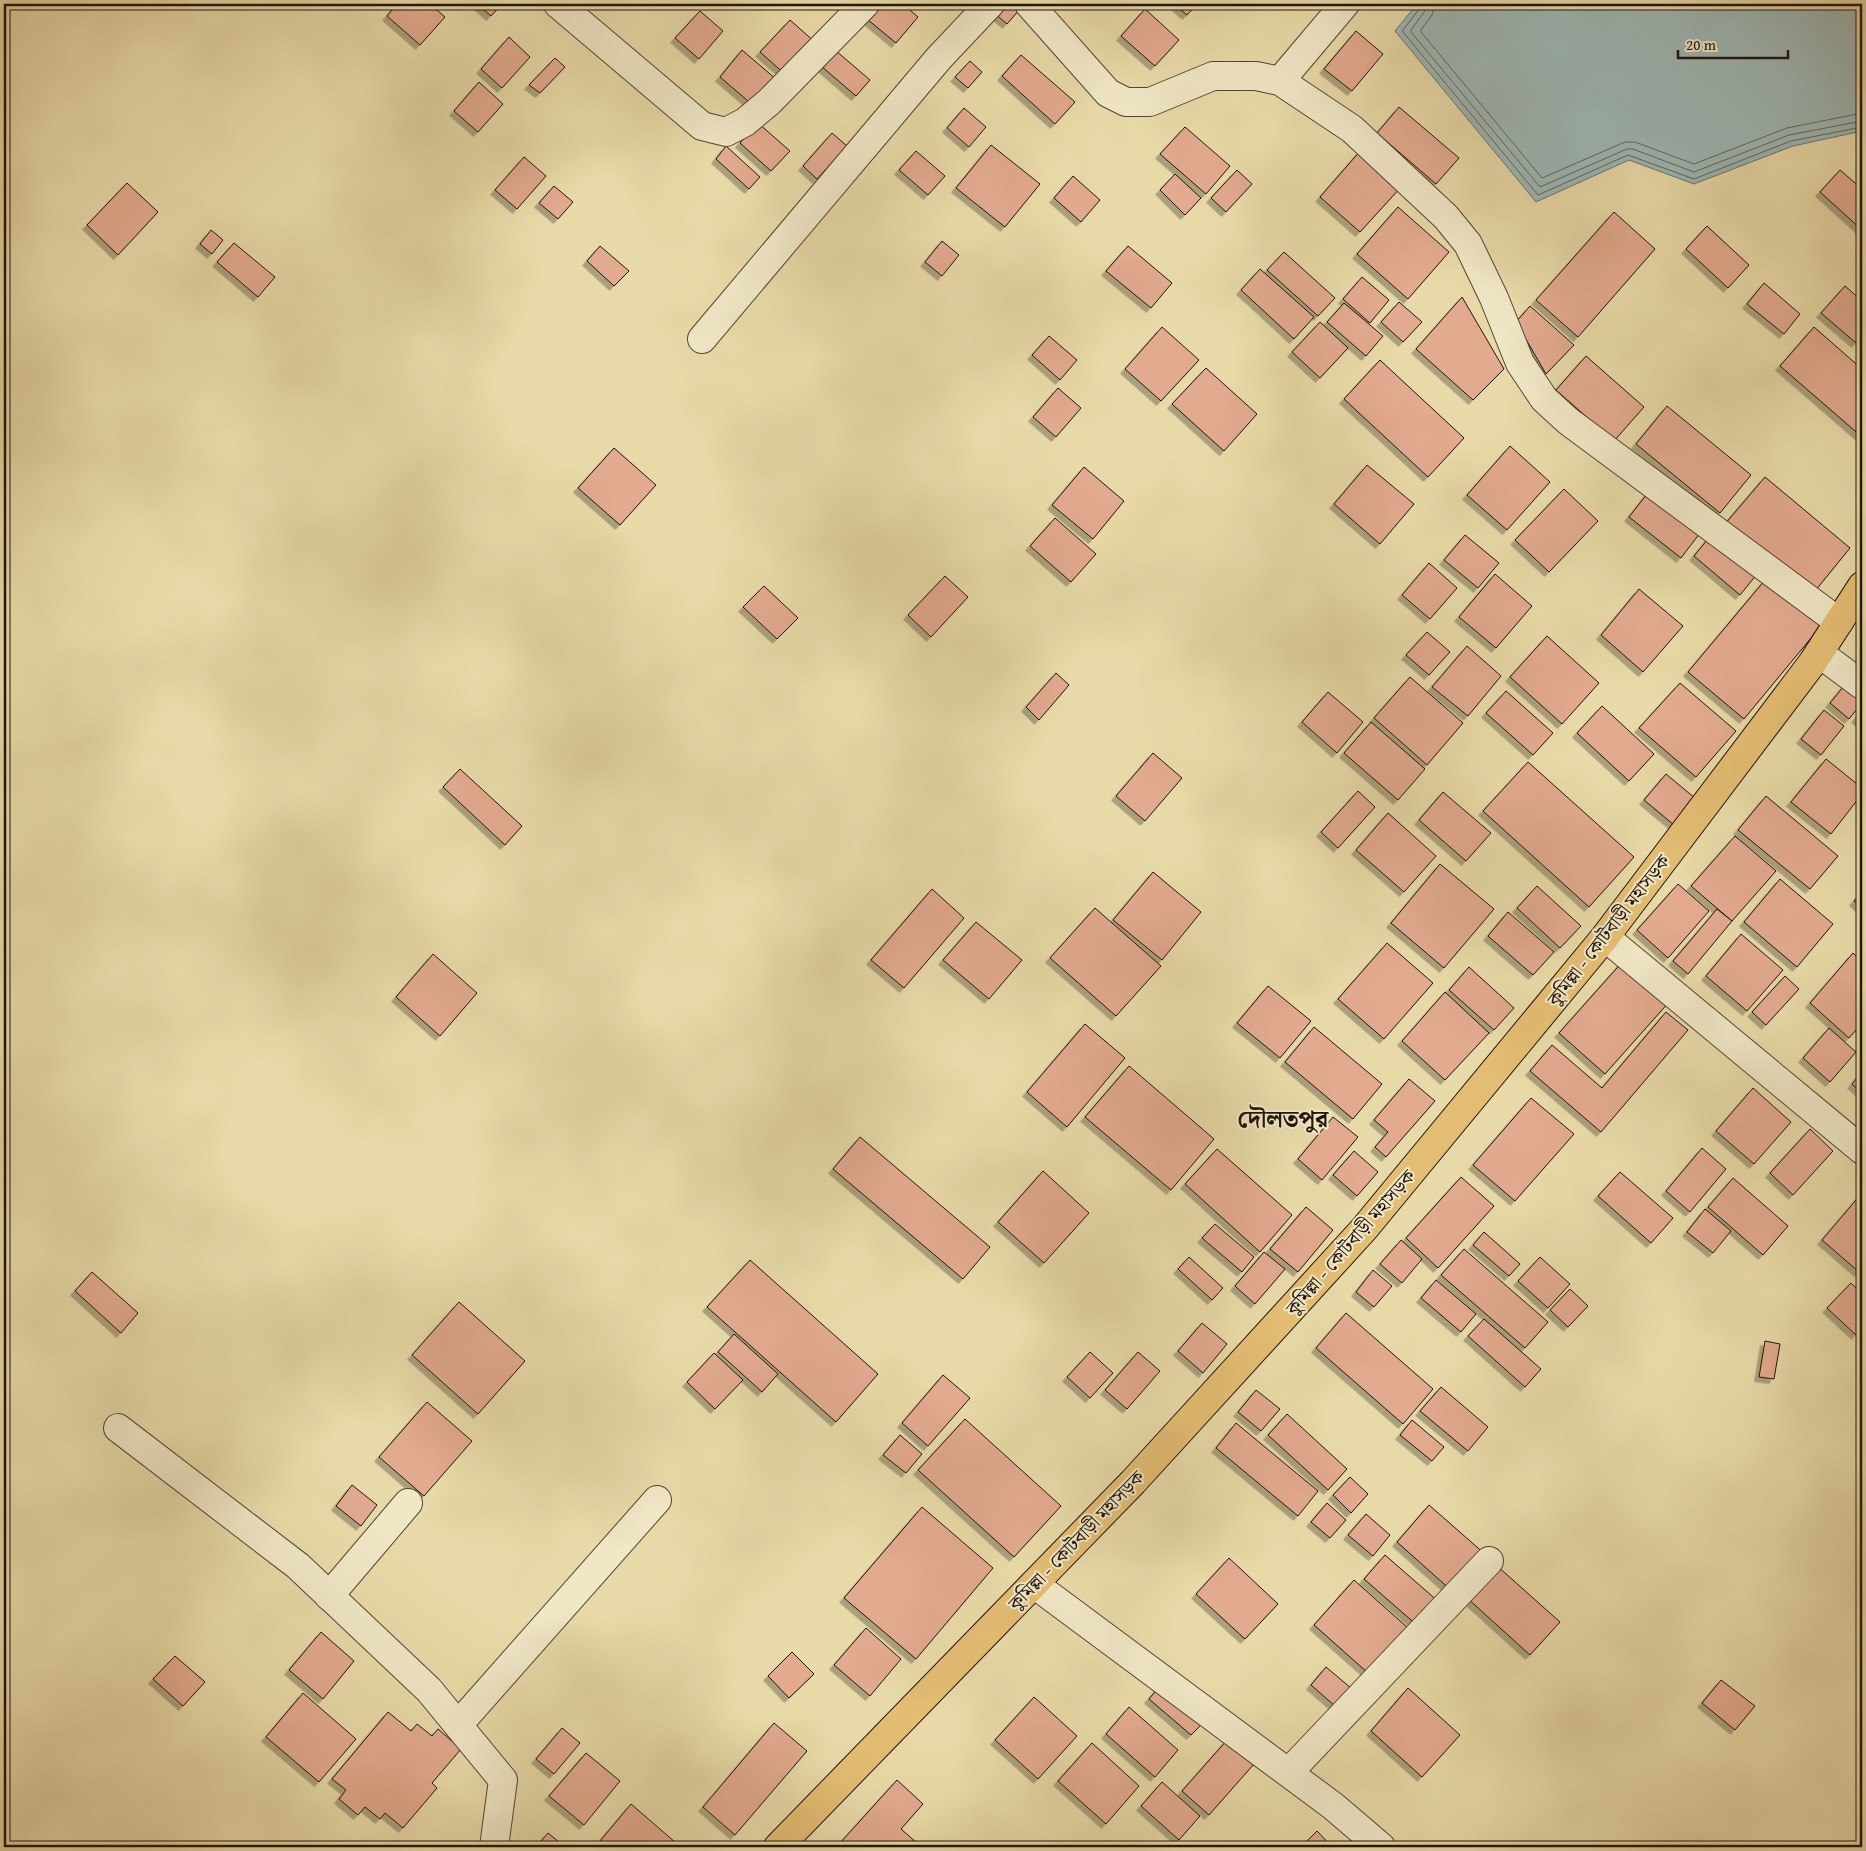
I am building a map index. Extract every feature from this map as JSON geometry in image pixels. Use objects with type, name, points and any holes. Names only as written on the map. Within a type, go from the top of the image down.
[{"type":"main road","name":"কুমিল্লা - কোটবাড়ী মহাসড়ক","points":[[778,1847],[1133,1482],[1364,1230],[1605,937],[1819,653],[1862,586]]},
{"type":"street","points":[[558,4],[702,126],[726,132],[745,122],[769,102],[865,4]]},
{"type":"street","points":[[702,339],[939,58],[990,4]]},
{"type":"street","points":[[1029,4],[1108,93],[1126,102],[1150,102],[1213,76],[1256,76],[1280,82],[1352,129],[1446,216],[1468,244],[1494,298],[1520,363],[1544,399],[1568,421],[1839,622]]},
{"type":"street","points":[[1280,82],[1345,4]]},
{"type":"street","points":[[1819,653],[1862,685]]},
{"type":"street","points":[[1605,937],[1862,1150]]},
{"type":"street","points":[[118,1428],[298,1566],[430,1690],[503,1780],[494,1847]]},
{"type":"street","points":[[458,1725],[658,1500]]},
{"type":"street","points":[[329,1596],[408,1503]]},
{"type":"street","points":[[1288,1772],[1490,1560]]},
{"type":"street","points":[[1034,1584],[1333,1806],[1381,1847]]},
{"type":"water","points":[[1417,4],[1862,4],[1862,131],[1793,146],[1694,184],[1629,160],[1536,202],[1395,31]]},
{"type":"building","points":[[397,4],[430,4],[445,17],[420,45],[387,16]]},
{"type":"building","points":[[477,4],[502,4],[491,16]]},
{"type":"building","points":[[879,4],[903,4],[918,17],[896,43],[867,19]]},
{"type":"building","points":[[1000,4],[1013,4],[1020,9],[1007,24],[993,12]]},
{"type":"building","points":[[1174,4],[1197,4],[1187,15]]},
{"type":"building","points":[[1145,9],[1179,40],[1155,66],[1121,36]]},
{"type":"building","points":[[700,11],[723,31],[699,59],[675,38]]},
{"type":"building","points":[[790,20],[816,43],[787,76],[760,52]]},
{"type":"building","points":[[1356,31],[1383,54],[1352,91],[1324,69]]},
{"type":"building","points":[[509,37],[530,57],[502,88],[481,69]]},
{"type":"building","points":[[742,50],[777,80],[755,107],[720,77]]},
{"type":"building","points":[[835,50],[870,80],[856,96],[821,66]]},
{"type":"building","points":[[1021,55],[1075,102],[1055,124],[1002,76]]},
{"type":"building","points":[[555,58],[565,67],[540,93],[529,85]]},
{"type":"building","points":[[970,61],[982,72],[968,88],[955,77]]},
{"type":"building","points":[[479,82],[503,104],[478,132],[454,111]]},
{"type":"building","points":[[1399,107],[1459,158],[1436,184],[1377,133]]},
{"type":"building","points":[[964,108],[986,127],[969,147],[947,128]]},
{"type":"building","points":[[758,123],[790,151],[771,171],[740,143]]},
{"type":"building","points":[[1185,127],[1230,166],[1206,194],[1160,154]]},
{"type":"building","points":[[832,133],[847,146],[817,179],[803,166]]},
{"type":"building","points":[[991,145],[1040,184],[1005,227],[956,188]]},
{"type":"building","points":[[726,146],[760,177],[749,189],[716,159]]},
{"type":"building","points":[[1361,150],[1402,186],[1360,232],[1320,197]]},
{"type":"building","points":[[916,151],[945,176],[928,195],[899,170]]},
{"type":"building","points":[[524,157],[546,176],[517,209],[495,190]]},
{"type":"building","points":[[1237,170],[1252,184],[1226,212],[1211,198]]},
{"type":"building","points":[[1840,170],[1862,189],[1862,230],[1820,192]]},
{"type":"building","points":[[1175,174],[1201,198],[1185,215],[1160,190]]},
{"type":"building","points":[[1073,176],[1100,200],[1081,222],[1054,198]]},
{"type":"building","points":[[127,183],[158,212],[118,255],[87,225]]},
{"type":"building","points":[[554,186],[573,202],[558,219],[539,203]]},
{"type":"building","points":[[1398,207],[1449,252],[1408,299],[1357,254]]},
{"type":"building","points":[[1614,212],[1655,249],[1578,337],[1536,300]]},
{"type":"building","points":[[1707,226],[1749,265],[1728,288],[1686,249]]},
{"type":"building","points":[[211,230],[223,240],[212,254],[200,244]]},
{"type":"building","points":[[942,241],[959,255],[942,276],[925,262]]},
{"type":"building","points":[[234,243],[275,277],[258,297],[217,262]]},
{"type":"building","points":[[600,246],[629,271],[614,286],[587,261]]},
{"type":"building","points":[[1128,246],[1172,283],[1151,308],[1106,271]]},
{"type":"building","points":[[1284,252],[1335,298],[1318,316],[1267,270]]},
{"type":"building","points":[[1260,269],[1314,317],[1294,339],[1241,290]]},
{"type":"building","points":[[1362,277],[1389,300],[1370,323],[1343,299]]},
{"type":"building","points":[[1764,283],[1800,314],[1784,334],[1747,304]]},
{"type":"building","points":[[1845,286],[1862,301],[1862,336],[1856,343],[1821,313]]},
{"type":"building","points":[[1462,297],[1504,369],[1473,400],[1416,349]]},
{"type":"building","points":[[1399,302],[1422,322],[1403,342],[1381,322]]},
{"type":"building","points":[[1344,303],[1383,336],[1366,356],[1327,322]]},
{"type":"building","points":[[1530,306],[1574,345],[1546,374],[1516,322]]},
{"type":"building","points":[[1320,322],[1348,348],[1320,378],[1292,352]]},
{"type":"building","points":[[1162,327],[1199,360],[1161,401],[1125,369]]},
{"type":"building","points":[[1814,327],[1862,369],[1862,437],[1780,366]]},
{"type":"building","points":[[1049,336],[1077,360],[1060,380],[1032,355]]},
{"type":"building","points":[[1586,356],[1644,407],[1614,441],[1556,390]]},
{"type":"building","points":[[1380,360],[1464,438],[1428,477],[1344,399]]},
{"type":"building","points":[[1206,368],[1257,414],[1224,451],[1172,404]]},
{"type":"building","points":[[1058,388],[1081,408],[1056,437],[1033,417]]},
{"type":"building","points":[[1667,406],[1751,475],[1720,513],[1636,444]]},
{"type":"building","points":[[1510,446],[1550,482],[1507,530],[1467,495]]},
{"type":"building","points":[[614,448],[656,485],[620,525],[578,488]]},
{"type":"building","points":[[1367,465],[1414,504],[1380,544],[1334,504]]},
{"type":"building","points":[[1084,467],[1124,501],[1093,539],[1052,505]]},
{"type":"building","points":[[1765,477],[1850,548],[1811,596],[1725,524]]},
{"type":"building","points":[[1564,489],[1598,521],[1549,572],[1515,540]]},
{"type":"building","points":[[1651,489],[1703,529],[1681,558],[1629,517]]},
{"type":"building","points":[[1055,518],[1096,554],[1071,582],[1030,546]]},
{"type":"building","points":[[1712,534],[1758,573],[1740,595],[1694,556]]},
{"type":"building","points":[[1465,535],[1499,563],[1478,588],[1444,560]]},
{"type":"building","points":[[1429,563],[1457,588],[1430,619],[1402,595]]},
{"type":"building","points":[[1495,574],[1532,606],[1496,648],[1459,617]]},
{"type":"building","points":[[945,576],[968,597],[931,637],[908,615]]},
{"type":"building","points":[[1765,580],[1821,626],[1744,719],[1688,672]]},
{"type":"building","points":[[764,586],[798,618],[777,639],[743,607]]},
{"type":"building","points":[[1639,589],[1683,626],[1643,672],[1601,635]]},
{"type":"building","points":[[1427,632],[1450,652],[1429,675],[1406,655]]},
{"type":"building","points":[[1547,636],[1599,683],[1562,724],[1510,677]]},
{"type":"building","points":[[1467,646],[1501,676],[1468,716],[1432,687]]},
{"type":"building","points":[[1056,673],[1069,685],[1039,720],[1026,707]]},
{"type":"building","points":[[1410,677],[1463,723],[1427,765],[1374,718]]},
{"type":"building","points":[[1848,681],[1862,694],[1862,703],[1849,719],[1830,703]]},
{"type":"building","points":[[1680,683],[1736,731],[1696,777],[1639,728]]},
{"type":"building","points":[[1506,691],[1553,733],[1533,755],[1486,713]]},
{"type":"building","points":[[1328,692],[1363,722],[1337,753],[1302,722]]},
{"type":"building","points":[[1602,706],[1654,754],[1629,781],[1577,733]]},
{"type":"building","points":[[1824,710],[1844,726],[1821,755],[1801,739]]},
{"type":"building","points":[[1862,711],[1862,724],[1856,718]]},
{"type":"building","points":[[1371,722],[1425,769],[1398,800],[1344,753]]},
{"type":"building","points":[[1153,753],[1182,778],[1145,821],[1116,796]]},
{"type":"building","points":[[1826,759],[1862,788],[1862,794],[1831,834],[1791,802]]},
{"type":"building","points":[[1528,762],[1634,857],[1589,907],[1483,811]]},
{"type":"building","points":[[460,769],[522,826],[505,845],[443,787]]},
{"type":"building","points":[[1666,774],[1696,799],[1674,825],[1644,800]]},
{"type":"building","points":[[1358,791],[1375,807],[1338,848],[1321,832]]},
{"type":"building","points":[[1443,792],[1491,833],[1466,861],[1419,820]]},
{"type":"building","points":[[1766,796],[1838,856],[1810,889],[1738,830]]},
{"type":"building","points":[[1388,813],[1436,856],[1404,892],[1356,850]]},
{"type":"building","points":[[1735,836],[1776,871],[1732,921],[1691,886]]},
{"type":"building","points":[[1440,864],[1494,909],[1444,968],[1391,923]]},
{"type":"building","points":[[1153,872],[1201,912],[1162,960],[1113,920]]},
{"type":"building","points":[[1780,879],[1833,924],[1797,967],[1744,922]]},
{"type":"building","points":[[1678,884],[1709,911],[1668,958],[1637,930]]},
{"type":"building","points":[[1537,886],[1581,926],[1560,948],[1517,908]]},
{"type":"building","points":[[932,889],[964,918],[904,988],[871,960]]},
{"type":"building","points":[[1862,892],[1862,909],[1854,901]]},
{"type":"building","points":[[1095,908],[1161,966],[1116,1016],[1050,958]]},
{"type":"building","points":[[1717,909],[1732,921],[1688,974],[1673,961]]},
{"type":"building","points":[[1508,912],[1554,952],[1533,975],[1488,936]]},
{"type":"building","points":[[976,922],[1022,960],[989,999],[943,960]]},
{"type":"building","points":[[1741,934],[1783,970],[1747,1011],[1706,976]]},
{"type":"building","points":[[1387,943],[1433,983],[1384,1039],[1338,999]]},
{"type":"building","points":[[1853,953],[1862,962],[1862,1023],[1849,1038],[1810,1003]]},
{"type":"building","points":[[433,954],[477,993],[440,1036],[396,997]]},
{"type":"building","points":[[1624,960],[1670,1001],[1605,1074],[1559,1033]]},
{"type":"building","points":[[1469,967],[1514,1008],[1494,1030],[1449,990]]},
{"type":"building","points":[[1785,976],[1799,989],[1766,1025],[1752,1012]]},
{"type":"building","points":[[1268,986],[1311,1021],[1280,1058],[1237,1023]]},
{"type":"building","points":[[1445,992],[1489,1033],[1445,1080],[1402,1041]]},
{"type":"building","points":[[1666,1012],[1688,1030],[1601,1132],[1530,1071],[1552,1045],[1602,1088]]},
{"type":"building","points":[[1085,1024],[1125,1058],[1067,1127],[1027,1092]]},
{"type":"building","points":[[1314,1027],[1382,1084],[1353,1119],[1285,1062]]},
{"type":"building","points":[[1829,1028],[1856,1052],[1830,1082],[1803,1058]]},
{"type":"building","points":[[1129,1066],[1214,1139],[1171,1190],[1085,1117]]},
{"type":"building","points":[[1862,1072],[1862,1093],[1852,1084]]},
{"type":"building","points":[[1409,1079],[1435,1101],[1386,1157],[1375,1147],[1388,1132],[1374,1120]]},
{"type":"building","points":[[1753,1088],[1791,1122],[1754,1164],[1716,1131]]},
{"type":"building","points":[[1531,1098],[1574,1134],[1515,1201],[1473,1165]]},
{"type":"building","points":[[1333,1117],[1358,1137],[1322,1180],[1298,1159]]},
{"type":"building","points":[[1810,1129],[1833,1151],[1793,1195],[1770,1173]]},
{"type":"building","points":[[860,1137],[990,1247],[963,1279],[833,1169]]},
{"type":"building","points":[[1702,1148],[1726,1169],[1690,1212],[1666,1191]]},
{"type":"building","points":[[1217,1149],[1292,1215],[1260,1252],[1185,1184]]},
{"type":"building","points":[[1354,1151],[1378,1172],[1357,1196],[1333,1175]]},
{"type":"building","points":[[1043,1171],[1089,1213],[1044,1263],[998,1222]]},
{"type":"building","points":[[1620,1172],[1673,1218],[1651,1243],[1598,1196]]},
{"type":"building","points":[[1461,1177],[1494,1206],[1438,1268],[1406,1238]]},
{"type":"building","points":[[1733,1178],[1788,1226],[1763,1255],[1708,1207]]},
{"type":"building","points":[[1862,1193],[1862,1269],[1859,1272],[1822,1240]]},
{"type":"building","points":[[1306,1207],[1333,1230],[1298,1272],[1270,1249]]},
{"type":"building","points":[[1705,1209],[1731,1231],[1713,1253],[1687,1232]]},
{"type":"building","points":[[1215,1224],[1254,1257],[1242,1272],[1202,1238]]},
{"type":"building","points":[[1484,1232],[1520,1264],[1509,1276],[1473,1245]]},
{"type":"building","points":[[1401,1240],[1422,1259],[1402,1283],[1380,1264]]},
{"type":"building","points":[[1464,1249],[1548,1322],[1525,1348],[1441,1275]]},
{"type":"building","points":[[1264,1252],[1285,1269],[1255,1304],[1235,1286]]},
{"type":"building","points":[[1189,1257],[1223,1288],[1212,1300],[1178,1269]]},
{"type":"building","points":[[1540,1257],[1570,1284],[1548,1308],[1518,1281]]},
{"type":"building","points":[[750,1260],[878,1374],[836,1422],[707,1307]]},
{"type":"building","points":[[1373,1270],[1392,1286],[1374,1307],[1356,1292]]},
{"type":"building","points":[[92,1272],[138,1313],[121,1333],[75,1291]]},
{"type":"building","points":[[1436,1280],[1476,1314],[1461,1332],[1421,1298]]},
{"type":"building","points":[[1851,1283],[1862,1294],[1862,1328],[1856,1335],[1827,1308]]},
{"type":"building","points":[[1570,1289],[1588,1306],[1568,1327],[1550,1310]]},
{"type":"building","points":[[459,1302],[525,1361],[478,1414],[412,1355]]},
{"type":"building","points":[[1346,1313],[1433,1389],[1403,1424],[1316,1348]]},
{"type":"building","points":[[1484,1319],[1541,1369],[1525,1387],[1468,1336]]},
{"type":"building","points":[[1202,1323],[1227,1344],[1203,1373],[1178,1351]]},
{"type":"building","points":[[734,1334],[778,1374],[762,1392],[718,1352]]},
{"type":"building","points":[[1765,1341],[1780,1344],[1774,1379],[1759,1377]]},
{"type":"building","points":[[1090,1352],[1113,1373],[1090,1398],[1067,1377]]},
{"type":"building","points":[[1138,1352],[1160,1371],[1127,1409],[1105,1390]]},
{"type":"building","points":[[714,1353],[743,1380],[715,1409],[687,1382]]},
{"type":"building","points":[[943,1375],[970,1398],[928,1446],[902,1423]]},
{"type":"building","points":[[1441,1387],[1488,1427],[1468,1451],[1420,1411]]},
{"type":"building","points":[[1256,1390],[1280,1409],[1261,1431],[1238,1412]]},
{"type":"building","points":[[427,1402],[472,1441],[424,1496],[379,1457]]},
{"type":"building","points":[[1287,1414],[1347,1469],[1328,1490],[1268,1435]]},
{"type":"building","points":[[965,1419],[1061,1506],[1014,1557],[918,1470]]},
{"type":"building","points":[[1412,1420],[1444,1447],[1432,1461],[1400,1435]]},
{"type":"building","points":[[1236,1423],[1318,1491],[1298,1516],[1216,1448]]},
{"type":"building","points":[[900,1435],[922,1454],[906,1473],[883,1455]]},
{"type":"building","points":[[1350,1477],[1368,1494],[1351,1513],[1333,1495]]},
{"type":"building","points":[[352,1485],[377,1505],[361,1526],[336,1506]]},
{"type":"building","points":[[1327,1503],[1346,1520],[1330,1538],[1311,1522]]},
{"type":"building","points":[[1429,1505],[1486,1555],[1453,1592],[1397,1542]]},
{"type":"building","points":[[922,1507],[993,1568],[916,1659],[844,1598]]},
{"type":"building","points":[[1366,1514],[1390,1535],[1373,1556],[1348,1535]]},
{"type":"building","points":[[1385,1555],[1440,1603],[1419,1627],[1364,1579]]},
{"type":"building","points":[[1229,1558],[1278,1604],[1245,1639],[1196,1594]]},
{"type":"building","points":[[1496,1565],[1560,1622],[1530,1655],[1466,1597]]},
{"type":"building","points":[[1354,1580],[1408,1628],[1368,1673],[1314,1625]]},
{"type":"building","points":[[866,1628],[901,1659],[870,1696],[834,1665]]},
{"type":"building","points":[[321,1632],[354,1661],[323,1699],[289,1670]]},
{"type":"building","points":[[792,1652],[814,1674],[789,1698],[768,1676]]},
{"type":"building","points":[[175,1656],[205,1682],[183,1706],[153,1679]]},
{"type":"building","points":[[1326,1667],[1352,1689],[1336,1707],[1311,1685]]},
{"type":"building","points":[[1721,1680],[1755,1706],[1735,1730],[1702,1703]]},
{"type":"building","points":[[1159,1687],[1202,1724],[1191,1735],[1149,1699]]},
{"type":"building","points":[[1408,1688],[1460,1735],[1422,1777],[1371,1731]]},
{"type":"building","points":[[303,1693],[356,1739],[319,1782],[266,1737]]},
{"type":"building","points":[[1034,1697],[1077,1736],[1038,1779],[995,1740]]},
{"type":"building","points":[[1129,1707],[1178,1750],[1155,1777],[1106,1734]]},
{"type":"building","points":[[388,1712],[411,1731],[417,1724],[432,1736],[438,1729],[461,1749],[432,1783],[437,1788],[403,1828],[385,1813],[380,1819],[365,1807],[358,1815],[339,1799],[346,1790],[332,1779]]},
{"type":"building","points":[[774,1723],[807,1751],[735,1835],[703,1807]]},
{"type":"building","points":[[562,1728],[580,1743],[554,1774],[536,1759]]},
{"type":"building","points":[[1227,1740],[1254,1764],[1209,1815],[1182,1791]]},
{"type":"building","points":[[1092,1743],[1139,1786],[1106,1824],[1058,1781]]},
{"type":"building","points":[[586,1753],[620,1781],[584,1825],[549,1796]]},
{"type":"building","points":[[897,1780],[923,1804],[901,1829],[917,1843],[913,1847],[844,1847],[840,1843]]},
{"type":"building","points":[[1162,1782],[1200,1816],[1179,1840],[1141,1806]]},
{"type":"building","points":[[631,1804],[676,1843],[672,1847],[595,1847]]},
{"type":"building","points":[[1317,1831],[1332,1847],[1301,1847]]},
{"type":"building","points":[[548,1833],[565,1847],[536,1847]]},
{"type":"district","name":"দৌলতপুর","points":[[1283,1119]]}]
